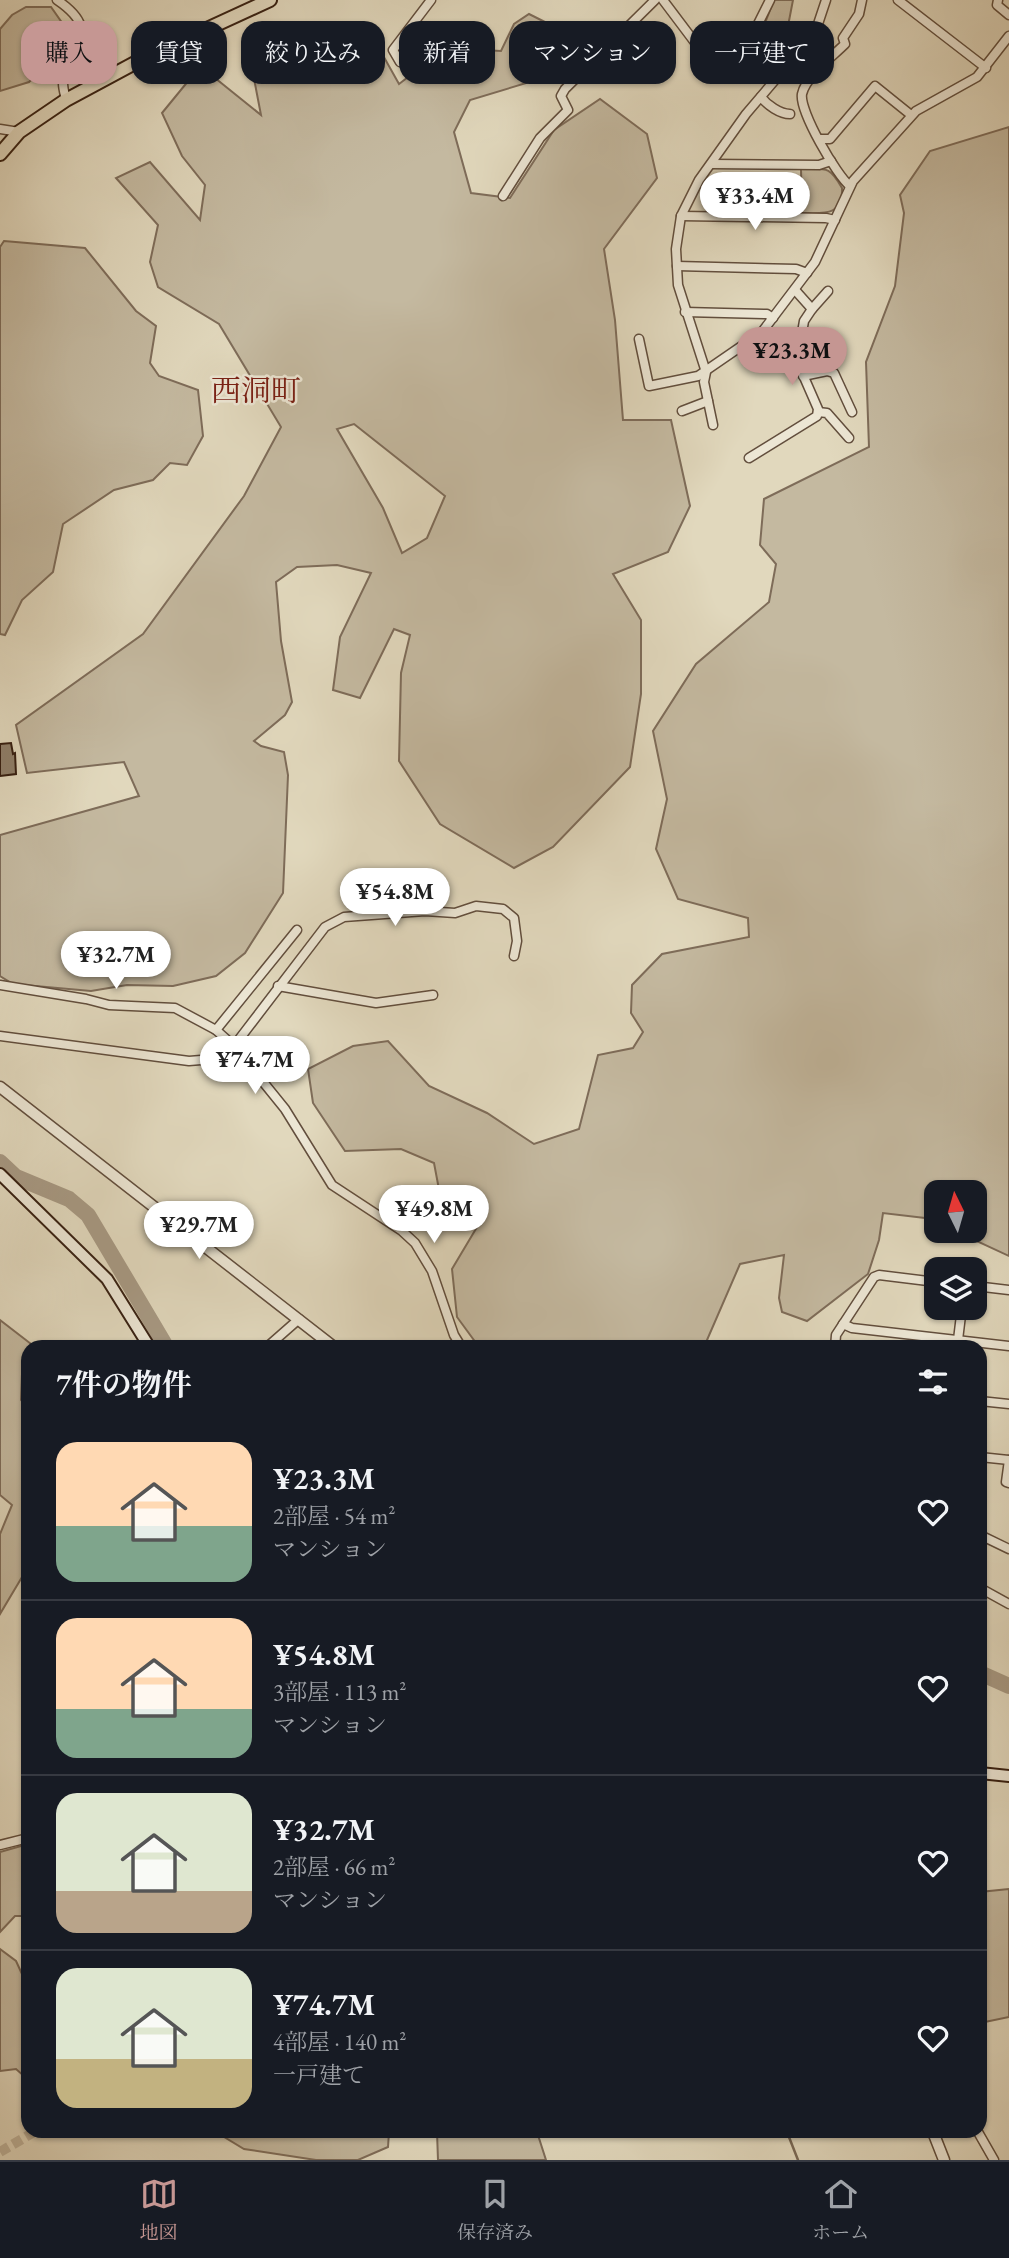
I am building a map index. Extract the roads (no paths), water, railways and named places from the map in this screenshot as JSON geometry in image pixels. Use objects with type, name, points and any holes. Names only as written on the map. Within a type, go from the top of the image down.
[{"type":"highway","points":[[0,154],[19,132],[66,100],[146,57],[270,0]]},
{"type":"main road","points":[[0,1174],[107,1279],[145,1340]]},
{"type":"main road","points":[[987,1774],[1009,1776]]},
{"type":"street","points":[[57,0],[68,4],[81,28],[78,44],[65,75],[66,100]]},
{"type":"street","points":[[415,21],[431,0]]},
{"type":"street","points":[[503,196],[540,138],[568,110],[561,96],[565,89],[655,0]]},
{"type":"street","points":[[663,0],[718,73],[755,30],[770,0]]},
{"type":"street","points":[[713,425],[704,382],[706,372],[678,285],[681,216],[690,193],[761,97],[815,33],[825,0]]},
{"type":"street","points":[[850,186],[842,180],[819,139],[805,109],[802,94],[809,81],[845,44],[844,38],[859,14],[862,0]]},
{"type":"street","points":[[898,0],[986,68]]},
{"type":"street","points":[[998,0],[997,5],[1009,15]]},
{"type":"street","points":[[639,339],[649,386],[698,376],[762,332],[815,262],[850,186],[911,115],[977,77],[1009,36]]},
{"type":"street","points":[[399,42],[393,50],[399,60]]},
{"type":"street","points":[[819,139],[830,139],[875,86],[911,115]]},
{"type":"street","points":[[761,97],[765,103],[790,114]]},
{"type":"street","points":[[0,129],[19,132]]},
{"type":"street","points":[[712,164],[819,165],[831,161]]},
{"type":"street","points":[[681,216],[835,220]]},
{"type":"street","points":[[677,266],[796,269],[807,273]]},
{"type":"street","points":[[794,290],[812,309]]},
{"type":"street","points":[[818,412],[797,357],[804,321],[828,291]]},
{"type":"street","points":[[685,312],[767,314],[773,318]]},
{"type":"street","points":[[803,376],[827,371],[834,373],[852,412]]},
{"type":"street","points":[[682,411],[708,401]]},
{"type":"street","points":[[818,412],[827,413],[849,438]]},
{"type":"street","points":[[749,458],[817,416],[818,412]]},
{"type":"street","points":[[0,1036],[194,1061],[218,1058],[234,1046],[325,927],[344,917],[425,911],[455,913],[481,906],[499,908],[514,918],[517,941],[514,956]]},
{"type":"street","points":[[216,1030],[297,930]]},
{"type":"street","points":[[0,985],[118,1006],[175,1008],[216,1030],[234,1046],[285,1109],[332,1185],[402,1231],[415,1243],[432,1271],[457,1340]]},
{"type":"street","points":[[278,986],[376,1003],[433,995]]},
{"type":"street","points":[[0,1087],[325,1340]]},
{"type":"street","points":[[836,1340],[836,1335],[876,1276],[924,1281]]},
{"type":"street","points":[[987,1287],[1009,1290]]},
{"type":"street","points":[[275,1340],[299,1319]]},
{"type":"street","points":[[958,1340],[960,1320]]},
{"type":"street","points":[[843,1325],[931,1340]]},
{"type":"street","points":[[987,1345],[1009,1346]]},
{"type":"street","points":[[987,1402],[1009,1404]]},
{"type":"street","points":[[987,1458],[1009,1460],[1006,1482],[1009,1483]]},
{"type":"street","points":[[987,1538],[1009,1549]]},
{"type":"street","points":[[987,1592],[1009,1604]]},
{"type":"street","points":[[0,1845],[21,1840]]},
{"type":"street","points":[[935,2138],[944,2160]]},
{"type":"street","points":[[981,2138],[994,2160]]},
{"type":"waterway","points":[[0,1162],[16,1177],[69,1199],[88,1215],[162,1340]]},
{"type":"waterway","points":[[987,1676],[1009,1686]]},
{"type":"waterway","points":[[789,2138],[798,2160]]},
{"type":"tunnel","points":[[0,2152],[24,2138]]},
{"type":"district","name":"西洞町","points":[[256,390]]}]
